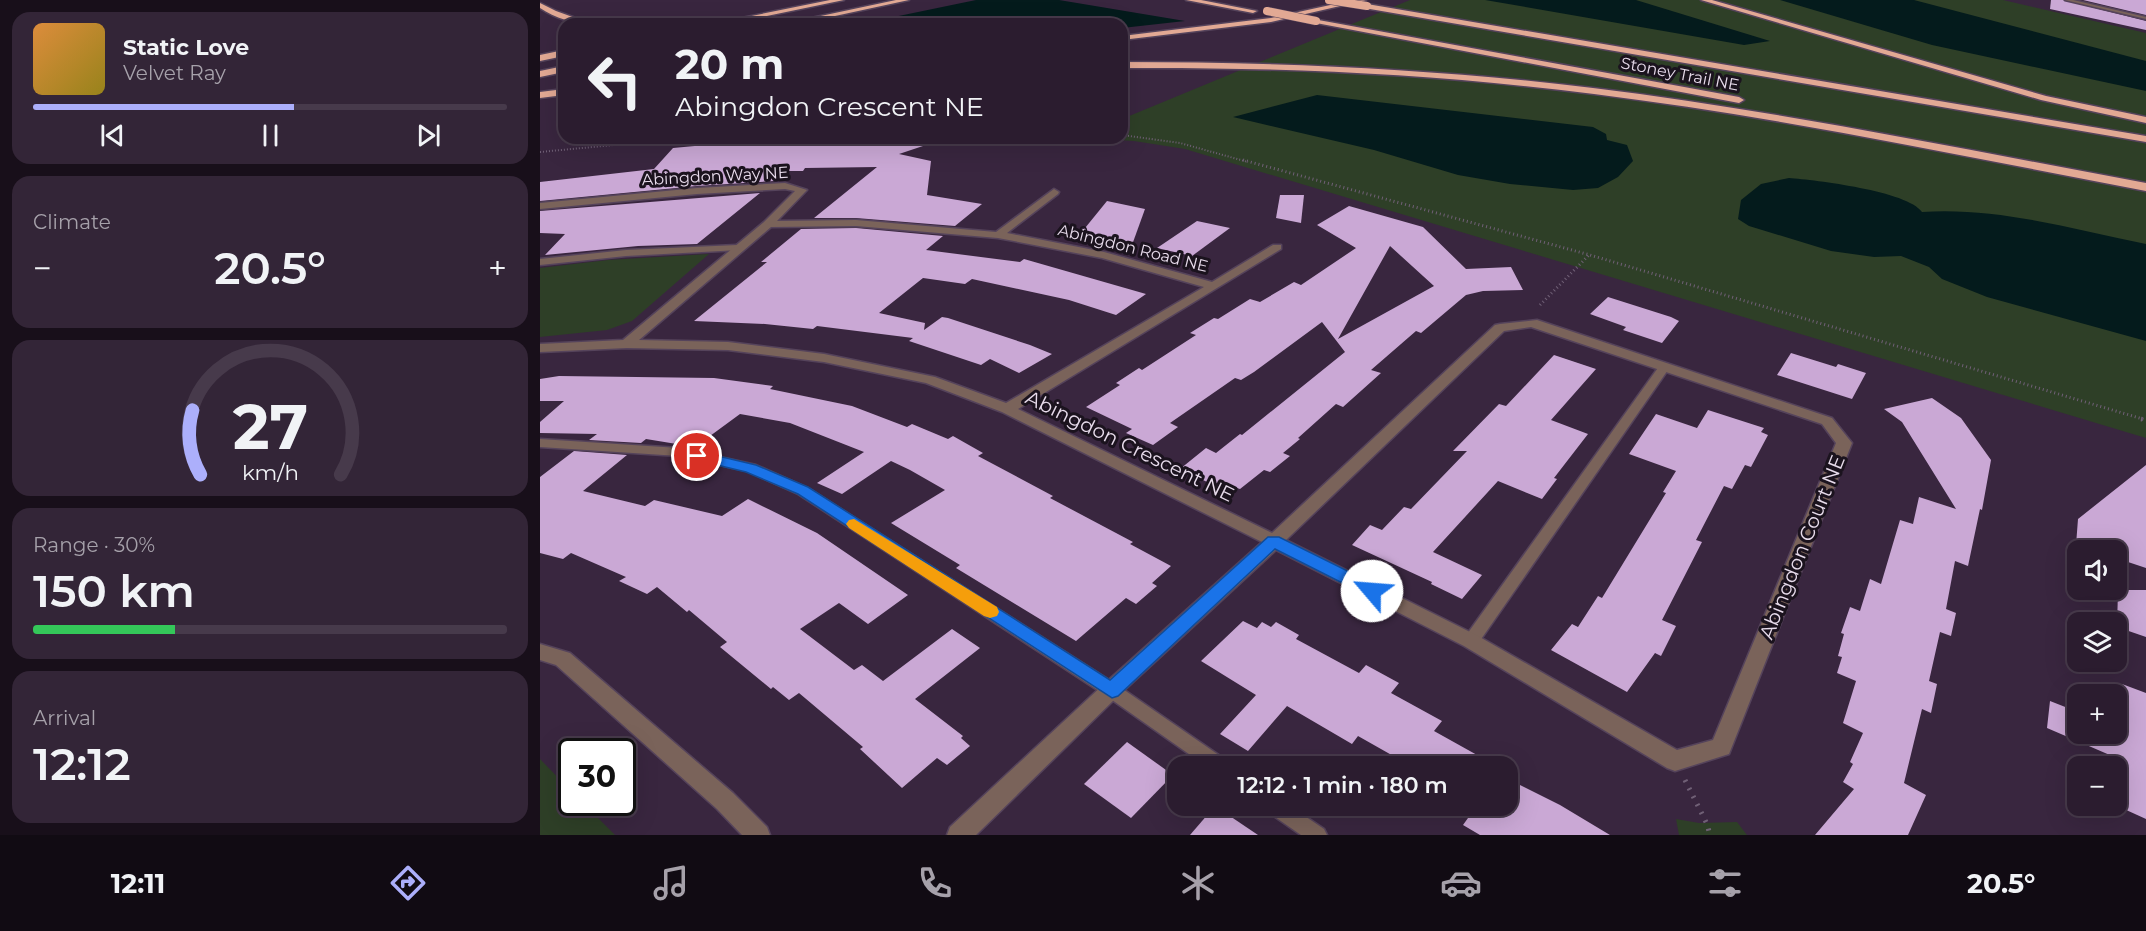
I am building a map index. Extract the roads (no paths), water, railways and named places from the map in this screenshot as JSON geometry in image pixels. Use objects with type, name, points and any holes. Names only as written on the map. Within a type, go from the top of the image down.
[{"type":"highway","points":[[747,18],[841,0]]},
{"type":"highway","points":[[817,18],[906,0]]},
{"type":"highway","points":[[1189,0],[1295,16]]},
{"type":"highway","name":"Stoney Trail NE","points":[[1209,0],[1746,102]]},
{"type":"highway","name":"Stoney Trail NE","points":[[1329,0],[1365,3],[2146,139]]},
{"type":"highway","points":[[1704,0],[2044,98],[2146,120]]},
{"type":"highway","points":[[1727,0],[1878,47],[1889,54]]},
{"type":"highway","points":[[1128,37],[1271,20],[1365,3]]},
{"type":"highway","points":[[540,4],[553,13],[569,18]]},
{"type":"highway","points":[[540,58],[558,54]]},
{"type":"highway","points":[[1128,65],[1246,65],[1355,70],[1488,79],[1595,91],[1842,130],[2146,187]]},
{"type":"highway","points":[[540,74],[558,70]]},
{"type":"highway","points":[[540,95],[558,93]]},
{"type":"highway","points":[[1770,106],[2146,177]]},
{"type":"street","name":"Abingdon Way NE","points":[[540,206],[697,191],[785,186],[802,190],[768,224],[737,248],[627,344]]},
{"type":"street","points":[[998,235],[1054,192]]},
{"type":"street","name":"Abingdon Road NE","points":[[768,224],[856,224],[998,235],[1104,255],[1214,286]]},
{"type":"street","points":[[1214,286],[1277,247]]},
{"type":"street","name":"Abingdon Road NE","points":[[1007,410],[1214,286]]},
{"type":"street","name":"Abingdon Court NE","points":[[1274,541],[1500,328],[1532,323],[1827,421],[1844,443],[1722,747],[1675,761],[1471,641]]},
{"type":"street","name":"Abingdon Crescent NE","points":[[540,348],[627,344],[728,346],[824,358],[930,380],[1007,410],[1274,541]]},
{"type":"street","points":[[959,835],[1274,541],[1471,641]]},
{"type":"street","points":[[540,652],[563,659],[725,801],[758,835]]},
{"type":"lane","points":[[2067,0],[2146,18]]},
{"type":"lane","points":[[540,262],[626,253],[737,248]]},
{"type":"lane","points":[[1471,641],[1664,367]]},
{"type":"lane","points":[[540,443],[679,452],[751,468],[803,491],[1112,690],[1206,756]]},
{"type":"lane","points":[[1289,816],[1317,835]]}]
